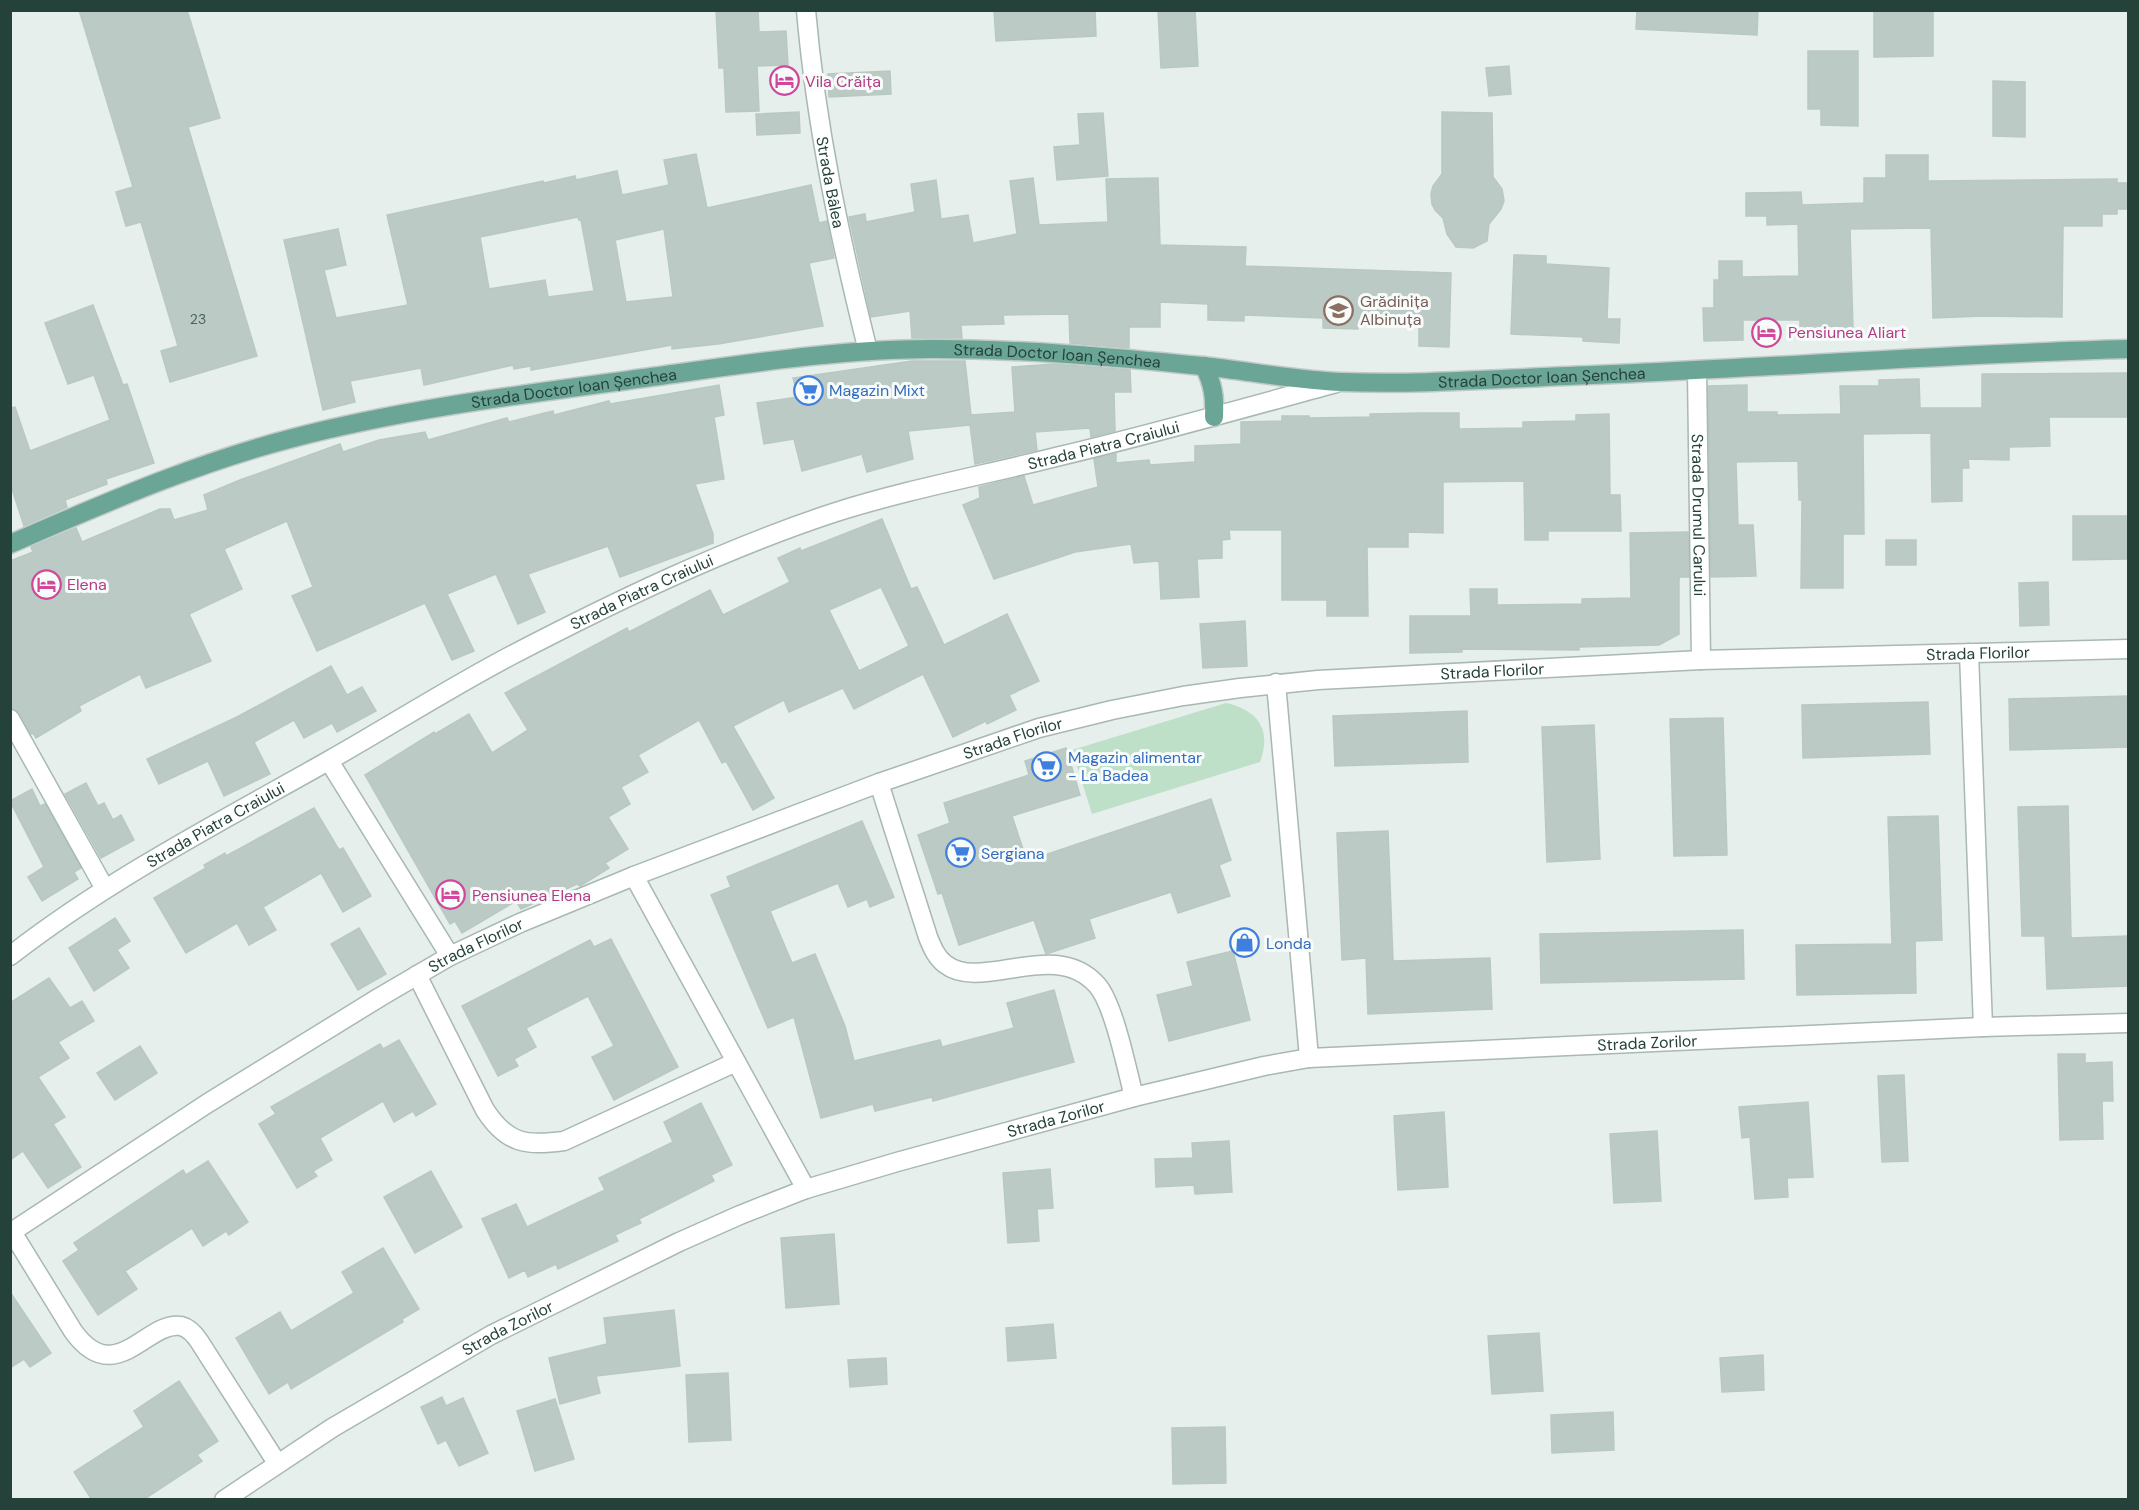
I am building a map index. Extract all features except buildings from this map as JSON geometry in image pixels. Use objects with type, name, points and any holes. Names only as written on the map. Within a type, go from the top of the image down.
[{"type":"main road","name":"Strada Doctor Ioan Șenchea","points":[[10,544],[170,477],[234,455],[328,430],[486,400],[755,363],[868,351],[935,349],[1102,357],[1340,382],[1470,380],[1697,371],[2039,351],[2128,349]]},
{"type":"main road","points":[[1204,366],[1212,382],[1215,399],[1214,417]]},
{"type":"street","name":"Strada Bâlea","points":[[806,10],[832,199],[868,351]]},
{"type":"street","name":"Strada Drumul Carului","points":[[1697,371],[1701,660]]},
{"type":"street","name":"Strada Piatra Craiului","points":[[10,956],[105,889],[205,829],[510,656],[651,587],[751,544],[832,514],[918,489],[1058,457],[1340,382]]},
{"type":"street","name":"Strada Florilor","points":[[11,1233],[208,1103],[450,956],[520,923],[634,876],[879,783],[1039,728],[1183,696],[1276,683],[1352,677],[1701,660],[2128,649]]},
{"type":"street","points":[[1969,653],[1983,1027]]},
{"type":"street","points":[[1276,683],[1309,1058]]},
{"type":"street","points":[[10,719],[105,889]]},
{"type":"street","points":[[329,760],[450,956]]},
{"type":"street","points":[[879,783],[928,937],[936,954],[945,965],[962,972],[978,973],[1045,965],[1065,966],[1085,974],[1098,986],[1108,1003],[1134,1097]]},
{"type":"street","points":[[634,876],[806,1189]]},
{"type":"street","points":[[417,975],[485,1110],[494,1124],[505,1134],[520,1142],[539,1144],[564,1141],[736,1062]]},
{"type":"street","name":"Strada Zorilor","points":[[224,1500],[277,1463],[395,1389],[491,1335],[679,1242],[806,1189],[1134,1097],[1264,1066],[1309,1058],[1983,1027],[2128,1023]]},
{"type":"street","points":[[11,1233],[73,1331],[81,1342],[92,1350],[103,1354],[131,1349],[173,1326],[183,1326],[192,1332],[277,1463]]},
{"type":"green space","points":[[1226,703],[1246,711],[1260,723],[1264,740],[1260,762],[1092,814],[1072,750]]},
{"type":"place","name":"Vila Crăița","points":[[784,81]]},
{"type":"place","name":"Grădinița Albinuța","points":[[1339,310]]},
{"type":"place","name":"Pensiunea Aliart","points":[[1767,332]]},
{"type":"place","name":"Magazin Mixt","points":[[808,390]]},
{"type":"place","name":"Elena","points":[[46,584]]},
{"type":"place","name":"Magazin alimentar - La Badea","points":[[1047,766]]},
{"type":"place","name":"Sergiana","points":[[960,853]]},
{"type":"place","name":"Pensiunea Elena","points":[[451,895]]},
{"type":"place","name":"Londa","points":[[1245,943]]}]
